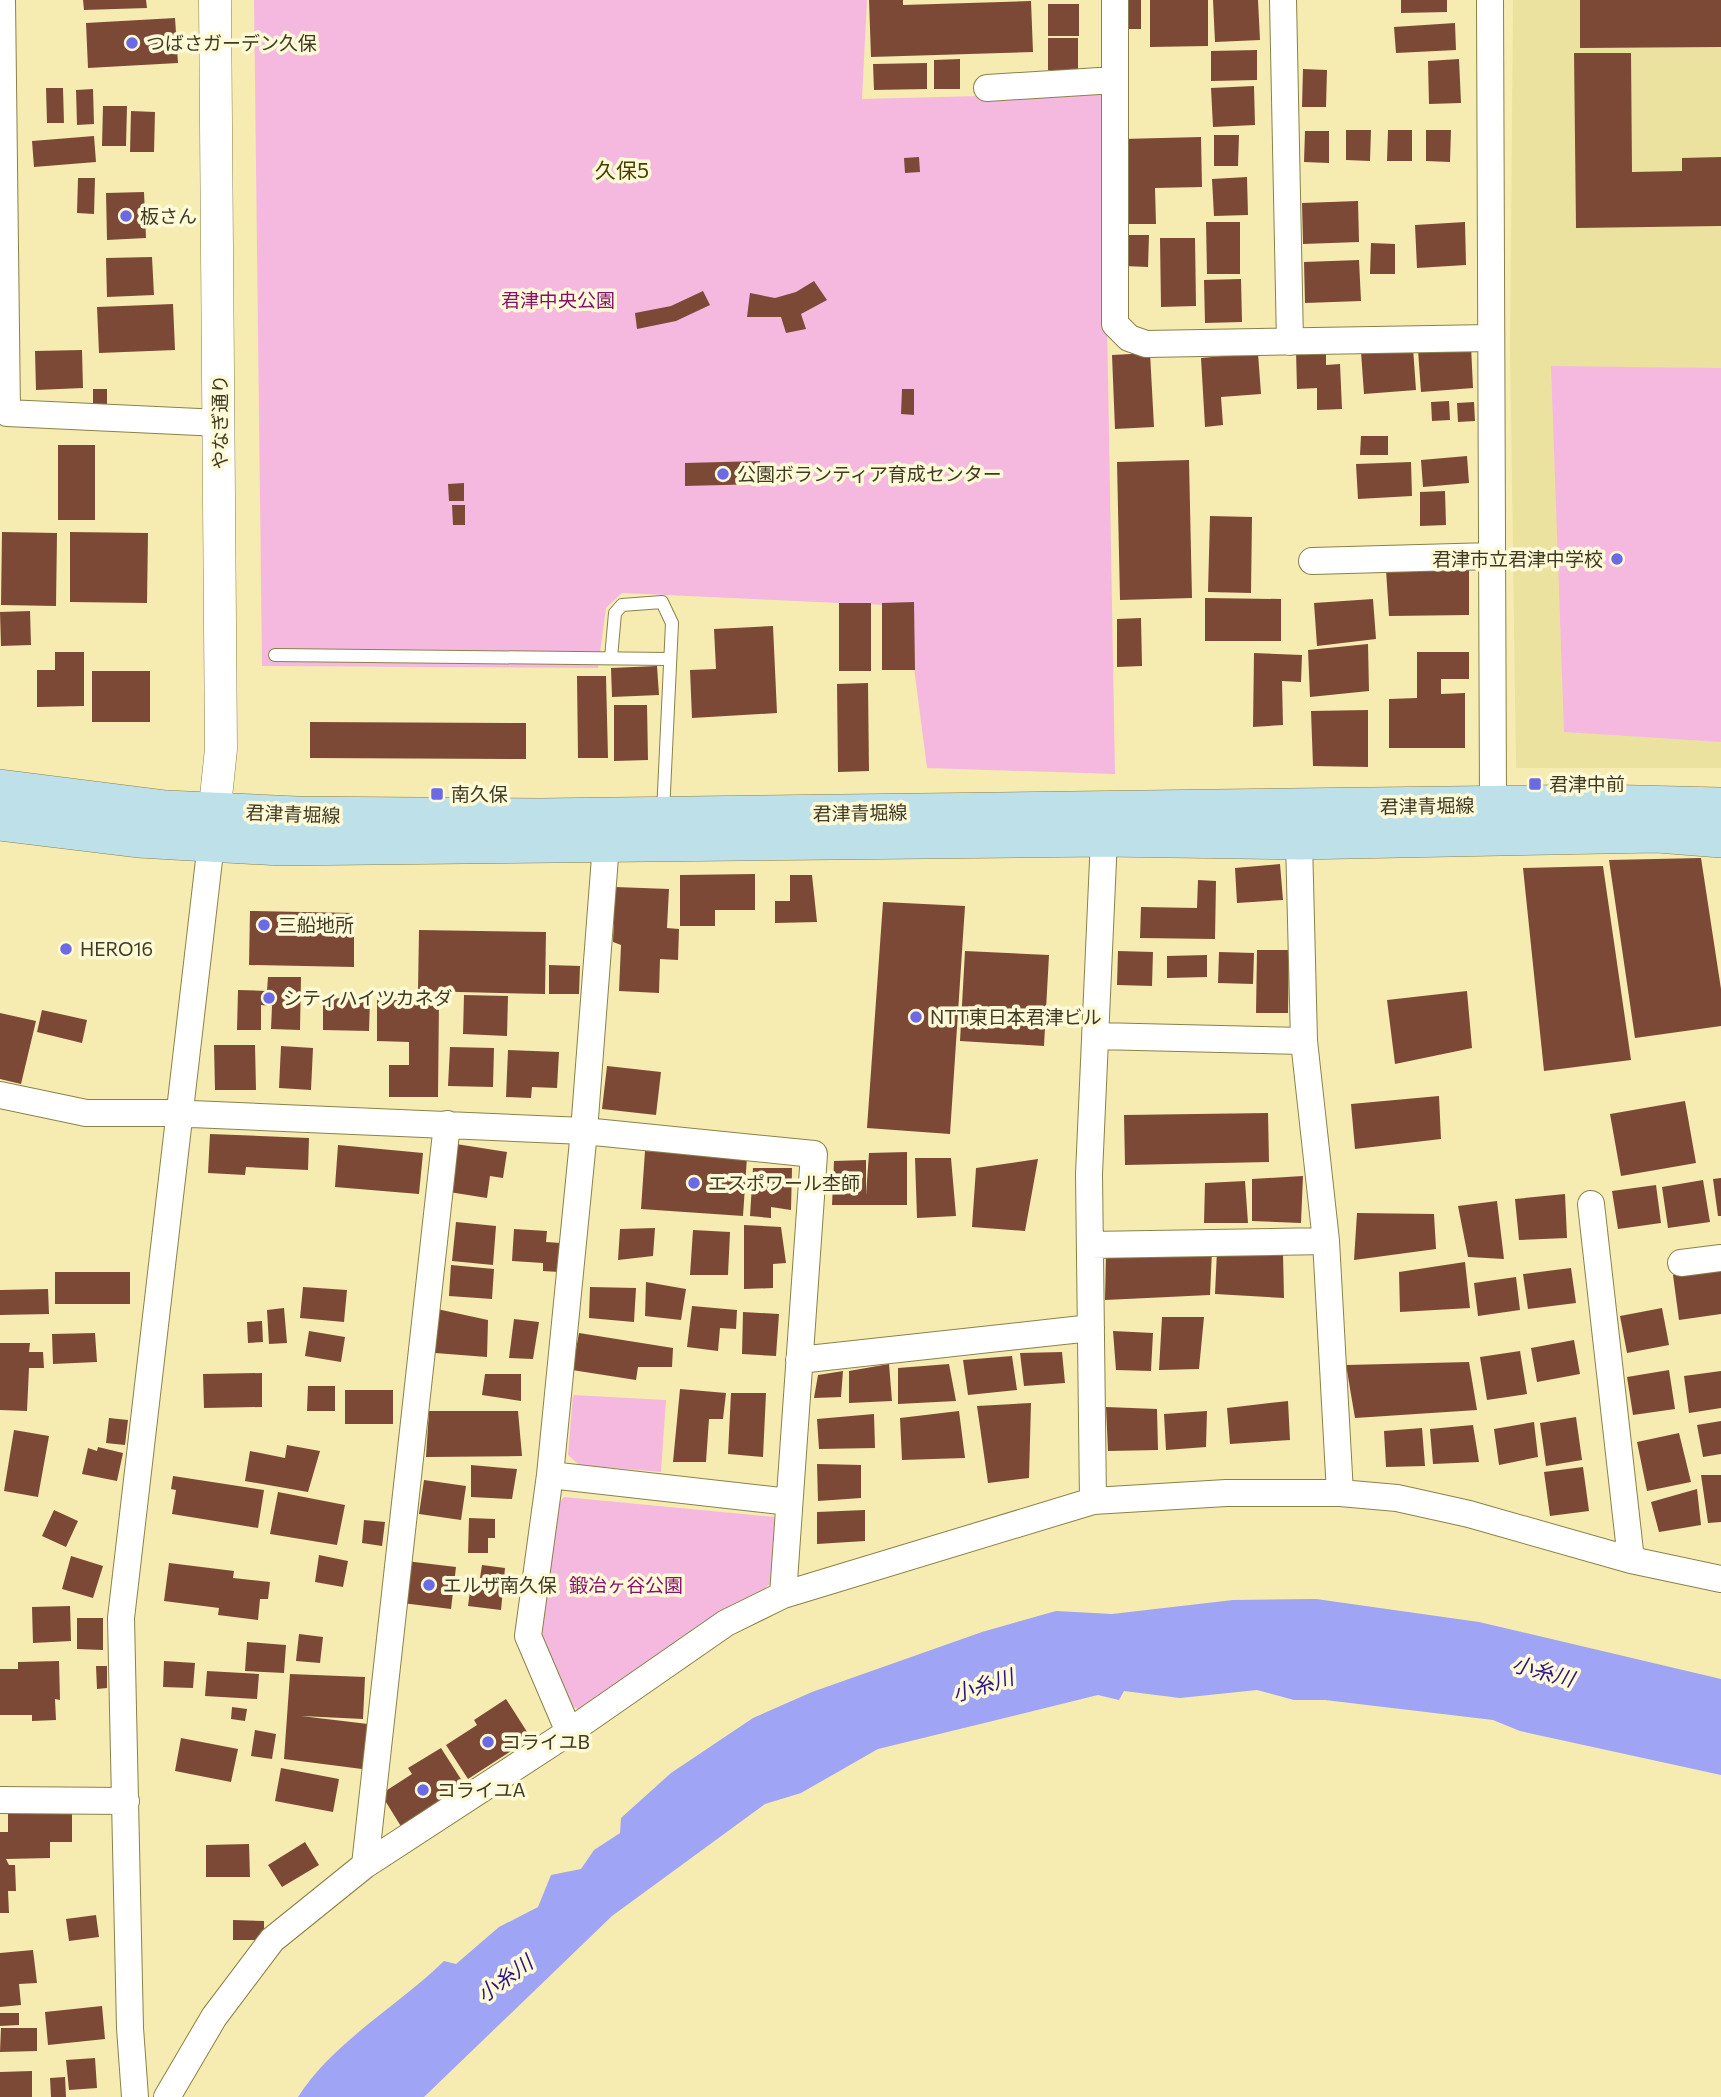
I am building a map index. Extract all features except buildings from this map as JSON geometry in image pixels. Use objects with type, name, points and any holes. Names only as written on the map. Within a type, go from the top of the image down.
[{"type":"main road","name":"君津青堀線","points":[[0,788],[166,809],[213,827],[281,847],[1104,838],[1299,841],[1657,834],[1721,839]]},
{"type":"main road","name":"君津青堀線","points":[[0,822],[138,839],[310,816],[663,816],[1673,803],[1721,806]]},
{"type":"street","points":[[2,0],[3,294],[7,413],[220,423]]},
{"type":"street","name":"やなぎ通り","points":[[213,827],[221,749],[215,0]]},
{"type":"street","points":[[1115,0],[1115,324],[1129,338],[1146,345],[1491,338]]},
{"type":"street","points":[[1283,0],[1290,342]]},
{"type":"street","points":[[1490,0],[1493,805]]},
{"type":"street","points":[[987,88],[1115,80]]},
{"type":"street","points":[[1312,561],[1492,556]]},
{"type":"street","points":[[135,2097],[130,2028],[121,1618],[213,827]]},
{"type":"street","points":[[1093,1501],[1088,1174],[1097,1037],[1104,838]]},
{"type":"street","points":[[1299,841],[1304,1041],[1326,1241],[1340,1493]]},
{"type":"street","points":[[569,1732],[528,1636],[550,1475],[584,1131],[606,844]]},
{"type":"street","points":[[1097,1037],[1304,1041]]},
{"type":"street","points":[[0,1095],[86,1113],[180,1113],[584,1131],[814,1154],[783,1595]]},
{"type":"street","points":[[365,1865],[447,1124]]},
{"type":"street","points":[[1591,1204],[1631,1560]]},
{"type":"street","points":[[1090,1245],[1326,1241]]},
{"type":"street","points":[[1681,1263],[1721,1258]]},
{"type":"street","points":[[799,1360],[1091,1328]]},
{"type":"street","points":[[550,1475],[789,1502]]},
{"type":"street","points":[[167,2097],[214,2017],[272,1941],[365,1865],[569,1732],[726,1623],[783,1595],[1093,1501],[1226,1493],[1340,1493],[1397,1498],[1469,1514],[1631,1560],[1721,1579]]},
{"type":"street","points":[[0,1800],[125,1801]]},
{"type":"lane","points":[[611,658],[615,612],[622,605],[662,601],[672,623],[663,816]]},
{"type":"lane","points":[[275,655],[669,659]]},
{"type":"shaded area","name":"君津市立君津中学校","points":[[1513,0],[1721,0],[1721,768],[1516,768],[1510,351]]},
{"type":"green space","name":"君津中央公園","points":[[254,0],[867,0],[862,99],[1103,93],[1115,774],[927,768],[906,606],[622,593],[606,608],[598,668],[262,666]]},
{"type":"green space","points":[[1551,366],[1721,368],[1721,742],[1564,732]]},
{"type":"green space","points":[[573,1395],[666,1400],[661,1472],[579,1465],[568,1455]]},
{"type":"green space","name":"鍛冶ヶ谷公園","points":[[564,1497],[775,1517],[774,1579],[760,1594],[584,1711],[568,1705],[540,1642],[559,1503]]},
{"type":"water","name":"小糸川","points":[[1316,1599],[1479,1622],[1721,1679],[1721,1775],[1520,1731],[1493,1720],[1325,1700],[1294,1700],[1257,1690],[1180,1698],[1124,1691],[1119,1700],[1098,1695],[878,1749],[801,1793],[765,1804],[612,1916],[424,2097],[298,2097],[312,2077],[347,2042],[444,1961],[456,1964],[499,1927],[538,1907],[551,1875],[581,1869],[594,1850],[620,1833],[621,1818],[671,1773],[753,1718],[812,1692],[982,1632],[1056,1611],[1112,1614],[1233,1600]]},
{"type":"place","name":"つばさガーデン久保","points":[[132,43]]},
{"type":"place","name":"板さん","points":[[126,216]]},
{"type":"place","name":"公園ボランティア育成センター","points":[[723,474]]},
{"type":"place","name":"君津市立君津中学校","points":[[1617,559]]},
{"type":"place","name":"君津中前","points":[[1535,784]]},
{"type":"place","name":"南久保","points":[[437,794]]},
{"type":"place","name":"三船地所","points":[[264,925]]},
{"type":"place","name":"HERO16","points":[[66,949]]},
{"type":"place","name":"シティハイツカネダ","points":[[269,998]]},
{"type":"place","name":"NTT東日本君津ビル","points":[[916,1017]]},
{"type":"place","name":"エスポワール杢師","points":[[694,1183]]},
{"type":"place","name":"エルザ南久保","points":[[429,1585]]},
{"type":"place","name":"コライユB","points":[[488,1742]]},
{"type":"place","name":"コライユA","points":[[423,1790]]},
{"type":"district","name":"久保5","points":[[622,171]]}]
